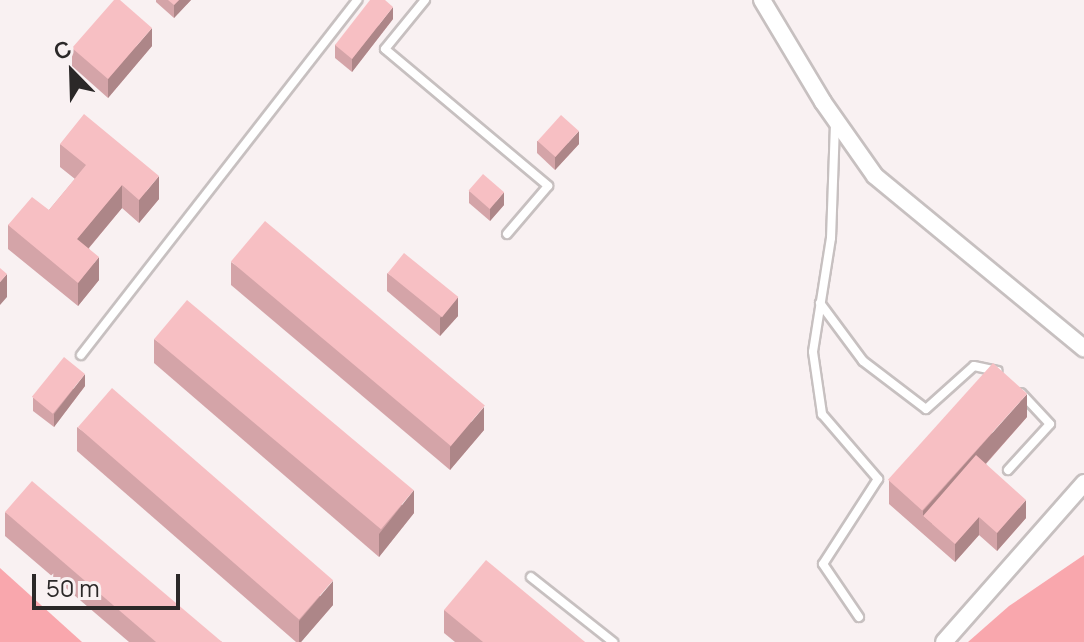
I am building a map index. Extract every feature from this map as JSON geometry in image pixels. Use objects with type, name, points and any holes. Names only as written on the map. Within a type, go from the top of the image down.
[{"type":"street","points":[[762,0],[835,120],[875,176],[1084,348]]},
{"type":"street","points":[[944,642],[1084,483]]},
{"type":"lane","points":[[81,355],[357,0]]},
{"type":"lane","points":[[425,0],[385,49],[548,186],[507,234]]},
{"type":"lane","points":[[835,120],[831,238],[813,352],[822,414],[878,479],[823,564],[859,617]]},
{"type":"lane","points":[[820,303],[863,361],[926,409],[974,366],[1001,372],[1050,424],[1008,470]]},
{"type":"lane","points":[[531,577],[613,642]]},
{"type":"shaded area","points":[[1084,555],[1084,642],[968,642],[1009,606]]},
{"type":"shaded area","points":[[0,568],[82,642],[0,642]]},
{"type":"building","points":[[114,0],[120,0],[152,28],[108,79],[72,48]]},
{"type":"building","points":[[370,0],[385,0],[393,7],[352,59],[335,45]]},
{"type":"building","points":[[84,114],[159,176],[139,200],[122,185],[77,239],[99,257],[78,283],[8,225],[32,197],[49,210],[86,165],[60,144]]},
{"type":"building","points":[[561,115],[579,131],[555,157],[538,141]]},
{"type":"building","points":[[483,174],[504,192],[490,209],[469,191]]},
{"type":"building","points":[[265,221],[485,405],[451,446],[231,262]]},
{"type":"building","points":[[404,253],[458,297],[442,317],[388,273]]},
{"type":"building","points":[[0,268],[7,274],[0,282]]},
{"type":"building","points":[[187,300],[414,490],[381,529],[154,339]]},
{"type":"building","points":[[64,357],[85,374],[53,414],[32,397]]},
{"type":"building","points":[[993,363],[1027,394],[922,510],[888,480]]},
{"type":"building","points":[[112,388],[333,580],[299,619],[78,427]]},
{"type":"building","points":[[976,455],[1026,500],[997,533],[979,517],[955,544],[923,516]]},
{"type":"building","points":[[32,481],[222,642],[156,642],[5,512]]},
{"type":"building","points":[[486,560],[585,642],[483,642],[444,610]]}]
